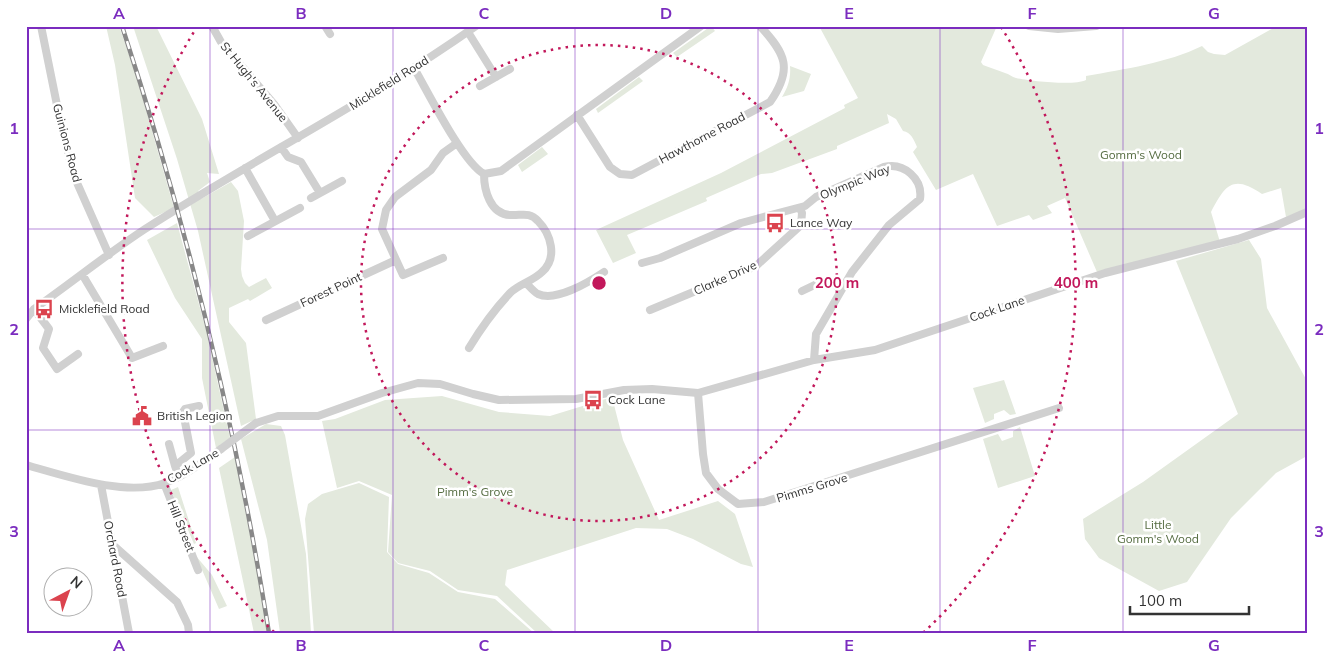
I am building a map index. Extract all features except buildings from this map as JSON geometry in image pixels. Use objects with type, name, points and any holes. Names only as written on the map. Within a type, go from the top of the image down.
[{"type":"street","name":"Guinions Road","points":[[41,26],[59,115],[74,176],[110,255]]},
{"type":"street","name":"St Hugh's Avenue","points":[[212,26],[221,42],[274,104],[298,138]]},
{"type":"street","name":"Micklefield Road","points":[[26,319],[34,309],[145,229],[414,68],[476,26]]},
{"type":"street","points":[[414,68],[472,166],[484,174],[501,171],[701,26]]},
{"type":"street","name":"Hawthorne Road","points":[[577,115],[610,167],[620,174],[632,175],[770,102],[782,83],[784,61],[778,47],[760,26]]},
{"type":"street","points":[[1030,26],[1058,29],[1096,26]]},
{"type":"street","points":[[468,32],[496,77]]},
{"type":"street","points":[[480,86],[510,69]]},
{"type":"street","points":[[444,258],[403,275],[382,229],[386,210],[396,197],[432,170],[443,153],[457,143]]},
{"type":"street","points":[[281,147],[288,157],[301,162],[320,193]]},
{"type":"street","name":"Olympic Way","points":[[642,263],[660,258],[741,223],[800,208],[816,197],[887,166],[902,168],[912,174],[918,182],[921,192],[920,199],[889,225],[852,272],[816,334],[814,360]]},
{"type":"street","points":[[245,168],[275,221]]},
{"type":"street","points":[[469,348],[486,321],[516,288],[544,271],[552,252],[550,241],[544,228],[532,216],[528,213],[509,215],[499,211],[491,202],[484,188],[484,174]]},
{"type":"street","points":[[311,198],[342,181]]},
{"type":"street","points":[[248,236],[300,208]]},
{"type":"street","name":"Clarke Drive","points":[[650,310],[756,266],[801,225],[802,213],[800,208]]},
{"type":"street","name":"Cock Lane","points":[[26,465],[101,485],[132,487],[164,483],[179,477],[205,461],[256,423],[278,416],[318,416],[382,393],[418,383],[440,384],[499,400],[576,399],[624,390],[643,389],[698,393],[814,360],[874,350],[1105,273],[1238,239],[1307,212]]},
{"type":"street","name":"Forest Point","points":[[266,320],[396,260]]},
{"type":"street","points":[[526,283],[540,294],[556,294],[588,283],[604,272]]},
{"type":"street","points":[[82,274],[132,358],[163,346]]},
{"type":"street","points":[[802,290],[823,281],[830,281],[841,290]]},
{"type":"street","points":[[34,309],[49,329],[43,348],[56,369],[78,354]]},
{"type":"street","name":"Pimms Grove","points":[[698,393],[706,474],[718,489],[738,504],[764,502],[1059,408]]},
{"type":"street","points":[[175,466],[191,453],[182,412],[184,409],[199,406]]},
{"type":"street","points":[[169,444],[179,477]]},
{"type":"street","name":"Hill Street","points":[[164,483],[198,570]]},
{"type":"street","name":"Orchard Road","points":[[101,485],[129,633]]},
{"type":"street","points":[[113,545],[176,602],[188,626],[189,633]]},
{"type":"green space","points":[[106,26],[119,26],[137,78],[174,208],[154,217],[135,198],[115,65]]},
{"type":"green space","points":[[133,26],[156,26],[202,119],[219,174],[207,173],[210,182],[198,191],[201,199],[231,182],[238,191],[244,221],[241,269],[245,283],[249,287],[266,278],[272,288],[250,301],[248,299],[229,308],[229,322],[246,343],[256,419],[241,426],[198,231],[177,159]]},
{"type":"green space","points":[[711,26],[715,31],[677,57],[673,53]]},
{"type":"green space","name":"Gomm's Wood","points":[[819,26],[997,26],[981,62],[983,65],[1016,78],[1041,82],[1072,83],[1086,80],[1086,76],[1131,68],[1175,57],[1202,46],[1208,52],[1225,55],[1277,26],[1307,26],[1307,209],[1286,217],[1281,188],[1262,194],[1244,185],[1231,185],[1221,195],[1211,212],[1220,242],[1097,272],[1065,198],[1047,206],[1052,213],[1033,220],[1029,215],[997,226],[973,174],[936,190],[913,152],[917,147],[912,137],[903,131],[896,119],[887,114],[889,123],[837,146],[837,149],[772,173],[761,174],[706,198],[707,201],[627,235],[636,253],[613,263],[596,230],[721,173],[845,108],[844,105],[858,98]]},
{"type":"green space","points":[[790,66],[811,74],[804,91],[782,97],[789,82]]},
{"type":"green space","points":[[639,77],[643,81],[598,113],[596,109]]},
{"type":"green space","points":[[542,147],[548,154],[522,172],[518,165]]},
{"type":"green space","points":[[177,223],[206,330],[230,438],[216,448],[202,378],[202,339],[175,298],[147,240]]},
{"type":"green space","name":"Little Gomm's Wood","points":[[1249,240],[1261,259],[1267,308],[1307,381],[1307,456],[1276,473],[1231,518],[1187,582],[1159,591],[1099,558],[1085,539],[1083,519],[1143,482],[1238,414],[1176,261]]},
{"type":"green space","points":[[1004,380],[1016,414],[1010,415],[1004,410],[994,414],[994,419],[985,423],[973,388]]},
{"type":"green space","name":"Pimm's Grove","points":[[442,396],[499,412],[550,416],[612,397],[623,440],[659,520],[718,501],[735,514],[753,567],[741,564],[693,539],[667,529],[636,528],[507,570],[505,585],[555,633],[537,633],[497,596],[458,590],[430,571],[398,563],[388,552],[392,495],[359,481],[337,488],[322,421],[335,419],[385,400]]},
{"type":"green space","points":[[266,424],[281,426],[285,435],[306,554],[311,633],[280,633],[267,540],[241,439]]},
{"type":"green space","points":[[1020,427],[1035,476],[998,488],[983,439],[998,434],[1002,441],[1013,437],[1013,431]]},
{"type":"green space","points":[[235,457],[268,633],[254,633],[219,468]]},
{"type":"green space","points":[[359,483],[389,497],[387,552],[398,564],[429,573],[458,592],[495,599],[534,633],[314,633],[305,519],[308,504],[322,494]]},
{"type":"green space","points":[[178,487],[196,543],[194,544],[171,490]]},
{"type":"green space","points":[[196,556],[212,575],[227,606],[219,609]]},
{"type":"railway","points":[[122,26],[168,176],[208,327],[241,479],[269,633]]},
{"type":"place","name":"Lance Way","points":[[775,223]]},
{"type":"place","name":"Micklefield Road","points":[[44,309]]},
{"type":"place","name":"Cock Lane","points":[[593,400]]},
{"type":"place","name":"British Legion","points":[[142,416]]}]
